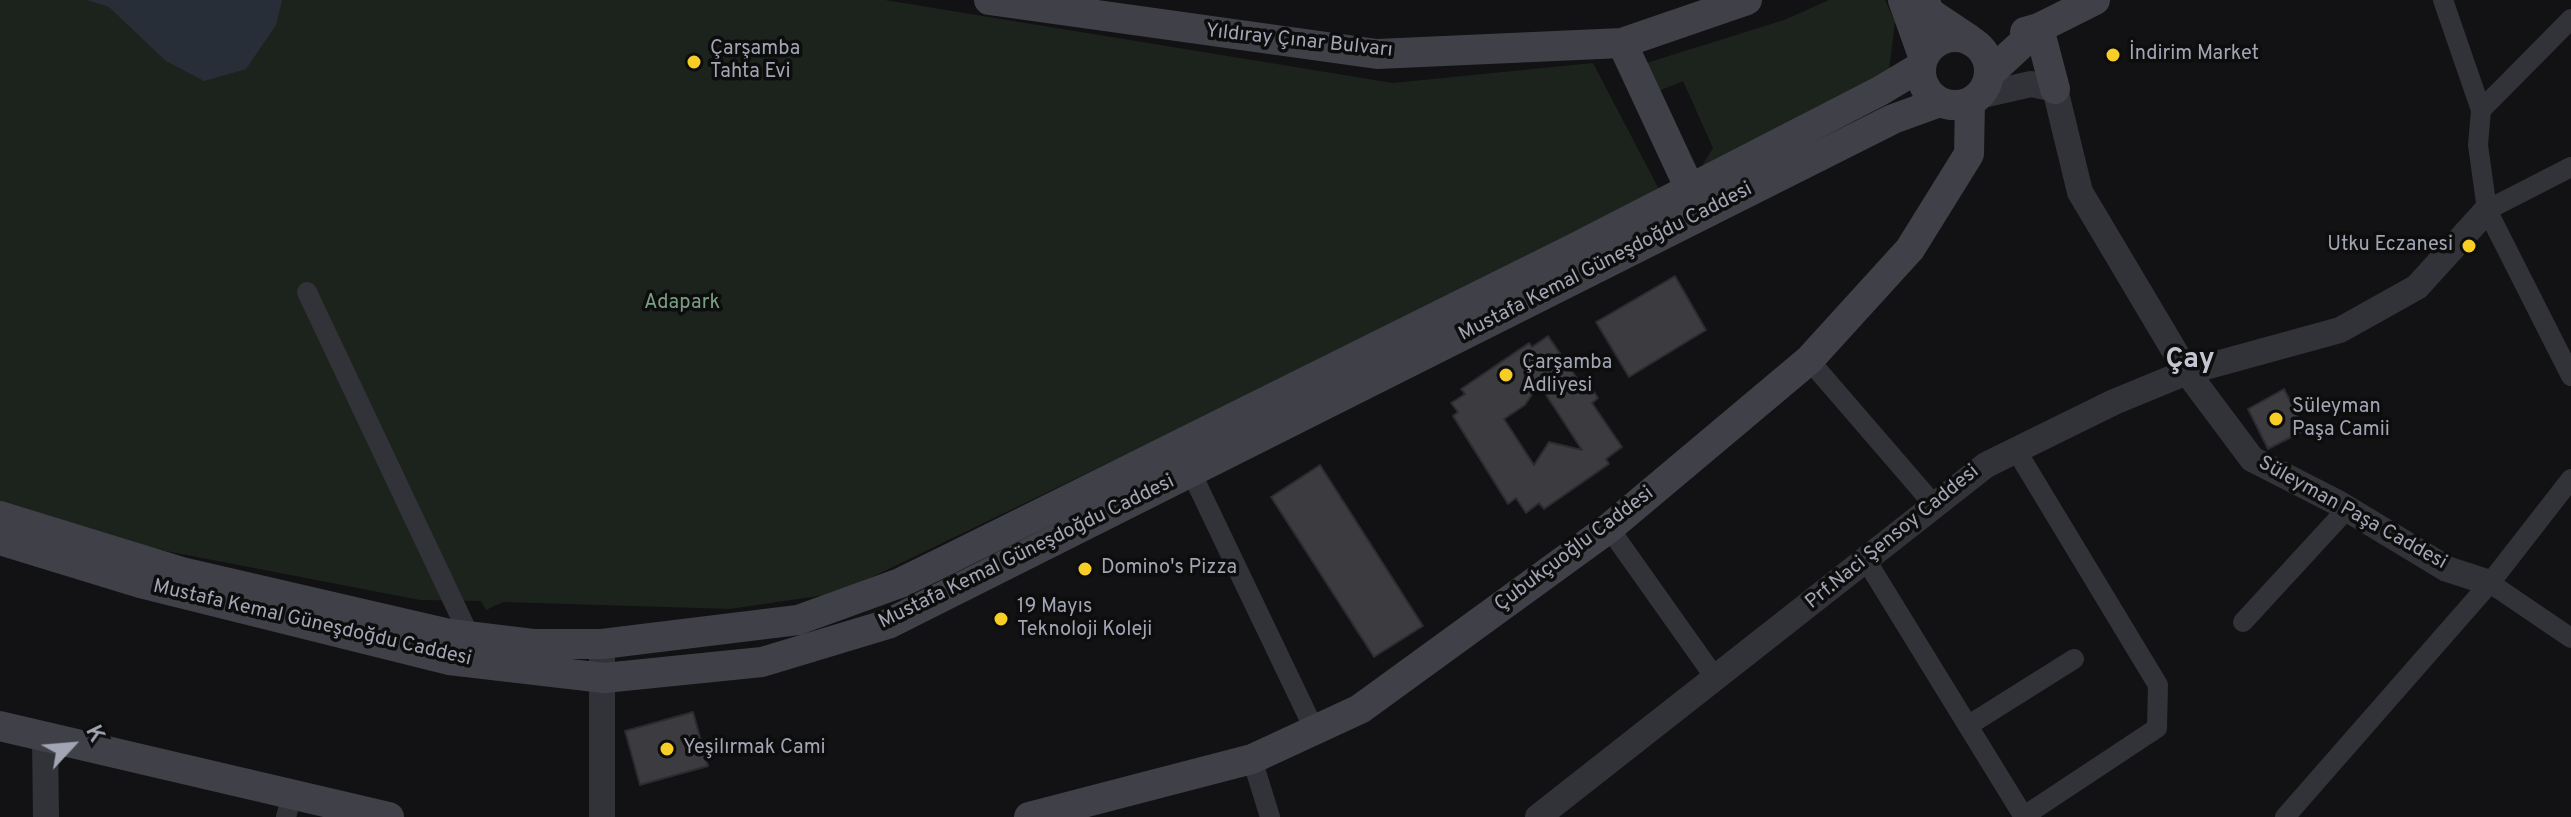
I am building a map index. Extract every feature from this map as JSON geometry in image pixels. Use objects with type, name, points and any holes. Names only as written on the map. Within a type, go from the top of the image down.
[{"type":"main road","name":"Yıldıray Çınar Bulvarı","points":[[989,0],[1377,54],[1622,43],[1747,0]]},
{"type":"main road","points":[[1903,0],[1922,61],[1924,88],[1969,93],[2039,28]]},
{"type":"main road","points":[[1924,0],[1930,13],[1973,42],[1988,64],[1969,93]]},
{"type":"main road","points":[[1922,61],[1929,47],[1947,37],[1973,42],[2039,28],[2095,0]]},
{"type":"main road","name":"Süleyman Paşa Caddesi","points":[[2039,28],[2055,89]]},
{"type":"main road","points":[[1622,43],[1690,189]]},
{"type":"main road","name":"Mustafa Kemal Güneşdoğdu Caddesi","points":[[0,540],[470,637],[533,644],[602,644],[798,620],[900,583],[1690,189],[1880,91],[1922,61]]},
{"type":"main road","name":"Mustafa Kemal Güneşdoğdu Caddesi","points":[[104,561],[449,660],[604,678],[762,662],[888,624],[1893,119],[1969,93]]},
{"type":"main road","name":"Çubukçuoğlu Caddesi","points":[[1029,817],[1252,759],[1360,709],[1609,528],[1809,360],[1910,249],[1969,154],[1969,93]]},
{"type":"main road","points":[[0,516],[104,561]]},
{"type":"main road","points":[[0,726],[289,806],[389,817]]},
{"type":"street","points":[[2443,0],[2481,110],[2478,145],[2487,210],[2571,376]]},
{"type":"street","points":[[2481,110],[2567,32]]},
{"type":"street","points":[[1969,93],[2031,84],[2055,89]]},
{"type":"street","name":"Süleyman Paşa Caddesi","points":[[2055,89],[2080,192],[2187,372],[2252,459],[2347,509],[2447,569],[2490,583]]},
{"type":"street","points":[[2487,210],[2571,167]]},
{"type":"street","name":"Prf.Naci Şensoy Caddesi","points":[[1538,817],[1986,465],[2114,402],[2187,372],[2340,330],[2417,287],[2487,210]]},
{"type":"street","points":[[307,292],[470,637]]},
{"type":"street","points":[[1809,360],[1935,506]]},
{"type":"street","points":[[1866,560],[2024,816],[2157,728],[2158,685],[2016,450]]},
{"type":"street","points":[[1191,472],[1315,731]]},
{"type":"street","points":[[2285,817],[2490,583],[2571,479]]},
{"type":"street","points":[[2243,622],[2347,509]]},
{"type":"street","points":[[1609,528],[1716,679]]},
{"type":"street","points":[[2490,583],[2571,638]]},
{"type":"street","points":[[602,644],[602,817]]},
{"type":"street","points":[[1969,725],[2074,659]]},
{"type":"street","points":[[45,738],[46,817]]},
{"type":"street","points":[[1252,759],[1270,817]]},
{"type":"green space","name":"Adapark","points":[[0,0],[885,0],[1393,83],[1593,63],[1662,195],[839,593],[730,609],[503,602],[486,610],[481,601],[420,600],[62,531],[0,508]]},
{"type":"green space","points":[[1829,0],[1885,0],[1895,21],[1889,72],[1702,166],[1713,148],[1683,81],[1654,93],[1640,65],[1784,20]]},
{"type":"shaded area","points":[[87,0],[282,0],[276,25],[246,69],[204,81],[166,61],[109,7]]},
{"type":"building","points":[[1675,276],[1706,330],[1629,377],[1596,322]]},
{"type":"building","points":[[1548,336],[1579,381],[1584,377],[1598,398],[1592,403],[1622,447],[1606,459],[1609,464],[1544,509],[1539,503],[1526,513],[1516,498],[1508,504],[1453,416],[1458,412],[1451,403],[1465,394],[1461,389],[1529,343],[1532,347]],"holes":[[[1539,384],[1582,450],[1549,442],[1534,465],[1504,419],[1525,405]]]},
{"type":"building","name":"Süleyman Paşa Camii","points":[[2284,389],[2305,430],[2268,449],[2248,409]]},
{"type":"building","points":[[1320,465],[1423,626],[1374,657],[1271,497]]},
{"type":"building","name":"Yeşilırmak Cami","points":[[693,712],[708,766],[640,785],[625,731]]},
{"type":"place","name":"İndirim Market","points":[[2113,55]]},
{"type":"place","name":"Çarşamba Tahta Evi","points":[[694,62]]},
{"type":"place","name":"Utku Eczanesi","points":[[2469,246]]},
{"type":"place","name":"Çarşamba Adliyesi","points":[[1506,375]]},
{"type":"place","name":"Süleyman Paşa Camii","points":[[2276,419]]},
{"type":"place","name":"Domino's Pizza","points":[[1085,569]]},
{"type":"place","name":"19 Mayıs Teknoloji Koleji","points":[[1001,619]]},
{"type":"place","name":"Yeşilırmak Cami","points":[[667,749]]},
{"type":"district","name":"Çay","points":[[2190,361]]}]
